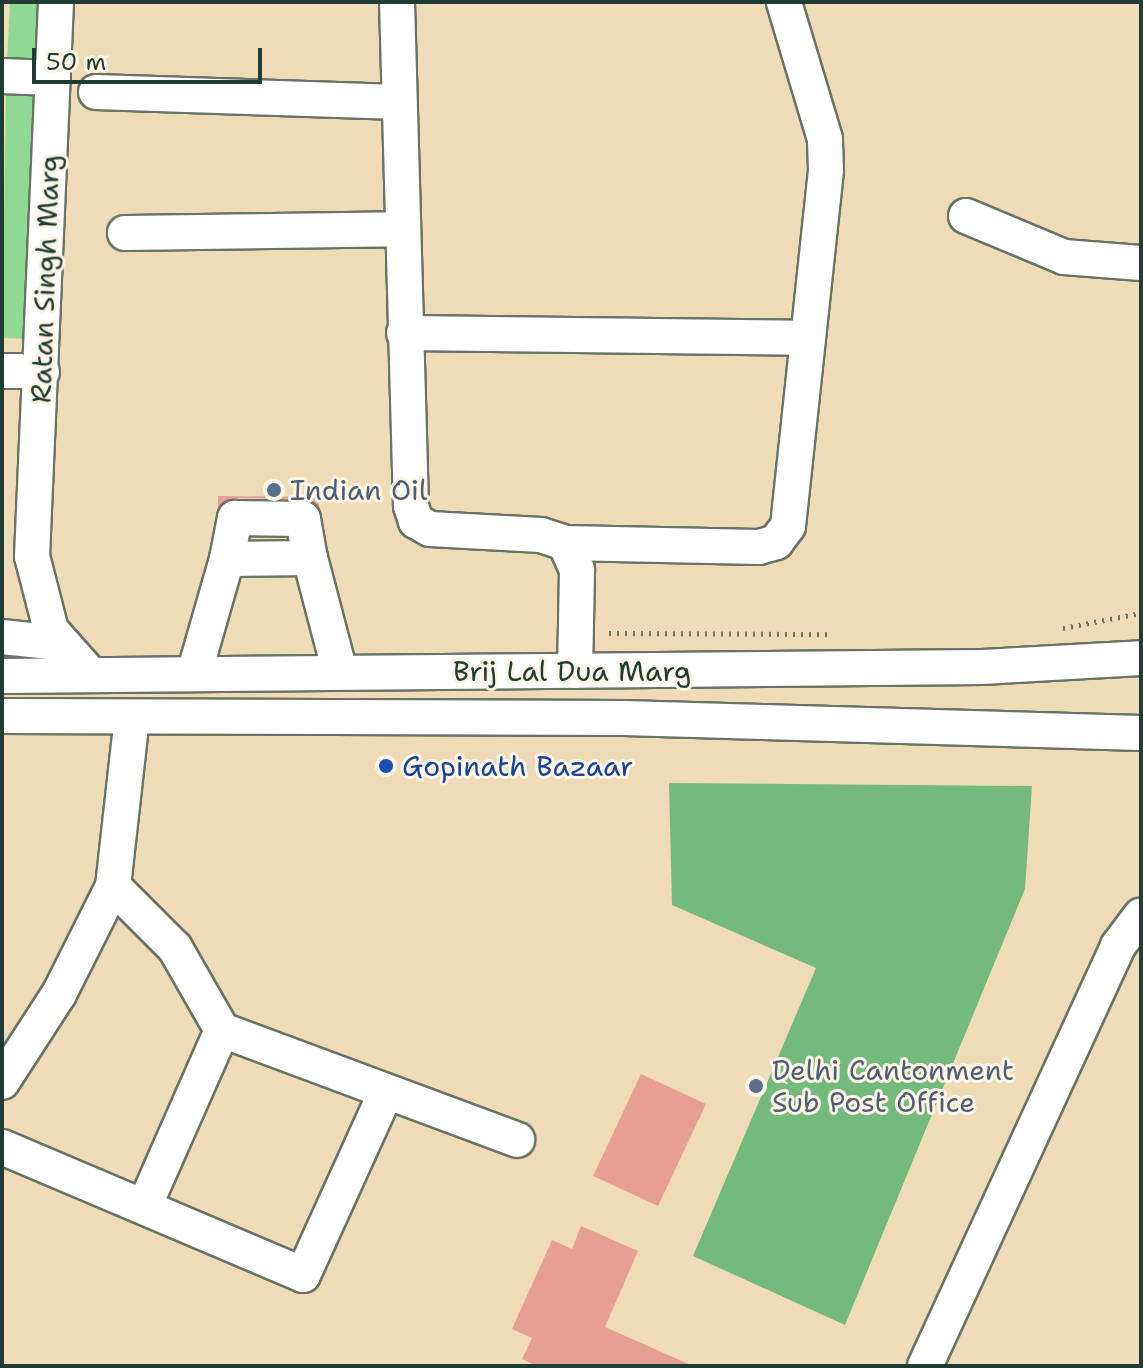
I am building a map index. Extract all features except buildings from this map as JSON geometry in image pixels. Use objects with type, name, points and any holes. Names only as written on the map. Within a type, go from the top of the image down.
[{"type":"street","name":"Ratan Singh Marg","points":[[56,2],[32,556],[58,643]]},
{"type":"street","points":[[397,2],[400,229],[416,521],[450,533],[541,535],[565,543],[776,542],[793,501],[825,139],[784,2]]},
{"type":"street","points":[[2,76],[53,78]]},
{"type":"street","points":[[96,92],[399,102]]},
{"type":"street","points":[[966,216],[1064,257],[1141,263]]},
{"type":"street","points":[[125,233],[400,229]]},
{"type":"street","points":[[404,333],[806,338]]},
{"type":"street","points":[[2,371],[42,372]]},
{"type":"street","points":[[565,543],[577,570],[575,671]]},
{"type":"street","points":[[194,674],[227,559],[310,558],[340,672]]},
{"type":"street","points":[[2,637],[58,643],[91,675]]},
{"type":"street","name":"Brij Lal Dua Marg","points":[[2,676],[982,667],[1141,658]]},
{"type":"street","name":"Brij Lal Dua Marg","points":[[2,716],[656,719],[1141,733]]},
{"type":"street","points":[[2,1082],[59,994],[113,886],[132,717]]},
{"type":"street","points":[[113,886],[175,948],[222,1030],[517,1140]]},
{"type":"street","points":[[925,1366],[1118,946],[1141,916]]},
{"type":"street","points":[[144,1207],[222,1030]]},
{"type":"street","points":[[2,1147],[303,1275],[386,1092]]},
{"type":"path","points":[[1045,630],[1141,613]]},
{"type":"path","points":[[609,633],[840,635]]},
{"type":"green space","points":[[10,2],[47,2],[44,65],[7,63]]},
{"type":"green space","points":[[6,93],[38,93],[32,339],[2,338]]},
{"type":"green space","points":[[669,783],[1032,786],[1025,889],[845,1325],[693,1256],[816,968],[672,905]]},
{"type":"place","name":"Indian Oil","points":[[274,490]]},
{"type":"place","name":"Gopinath Bazaar","points":[[386,766]]},
{"type":"place","name":"Delhi Cantonment Sub Post Office","points":[[756,1086]]}]
